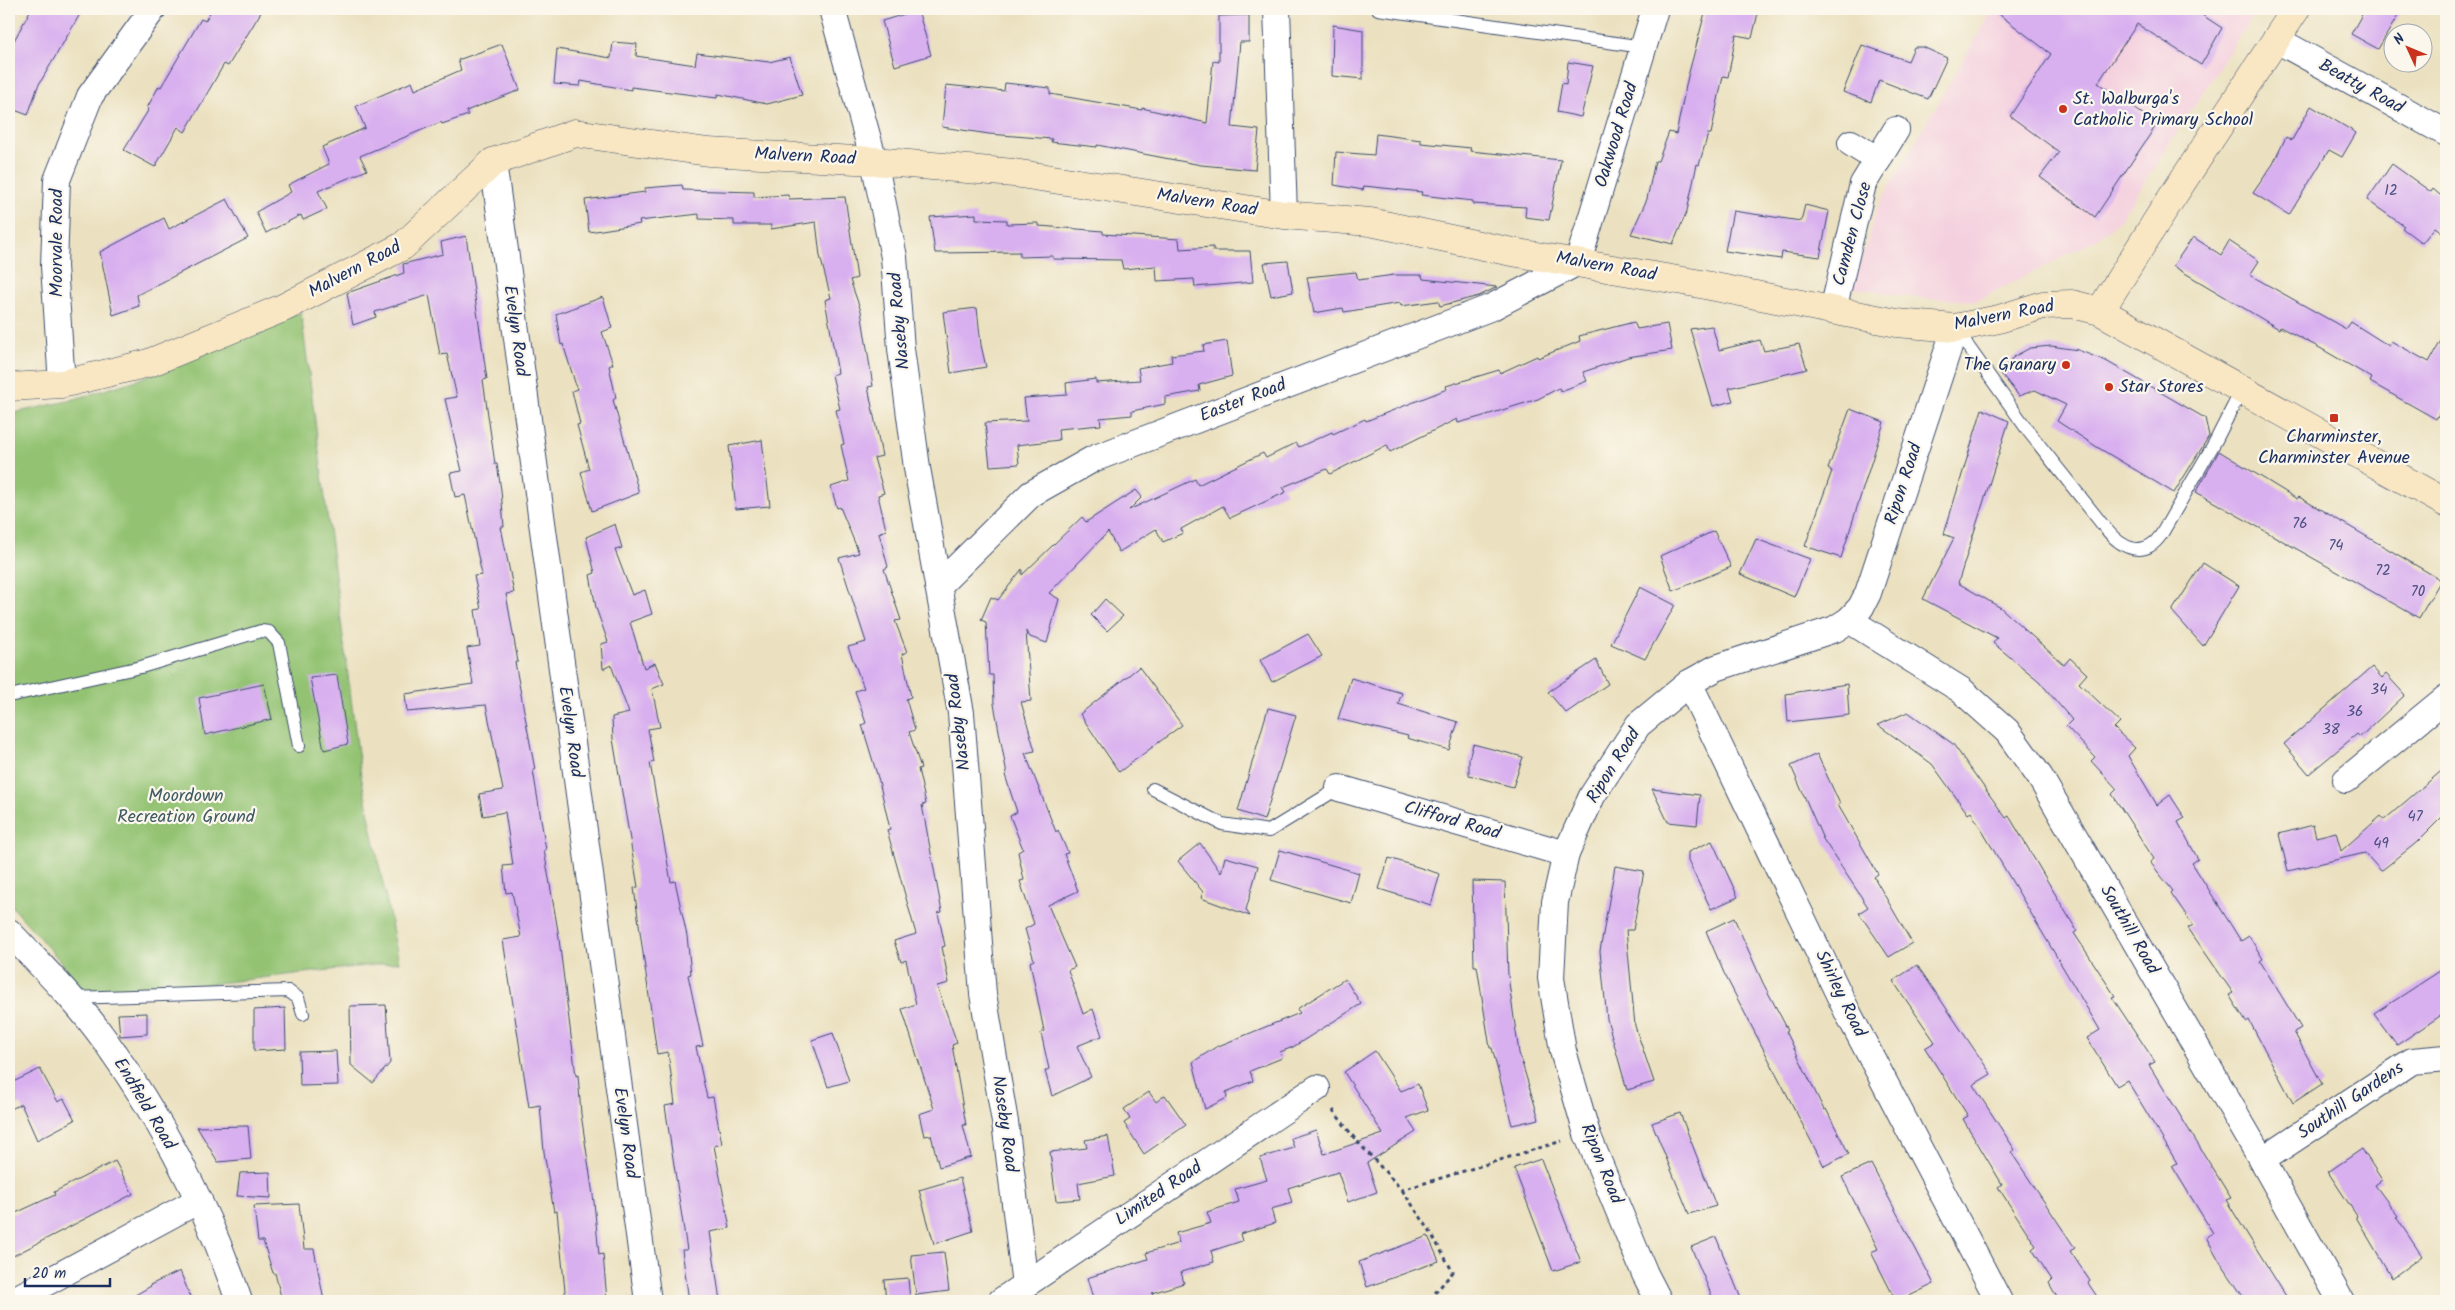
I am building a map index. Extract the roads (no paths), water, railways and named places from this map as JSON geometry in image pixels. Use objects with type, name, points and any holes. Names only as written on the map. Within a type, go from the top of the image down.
[{"type":"street","name":"Moorvale Road","points":[[62,384],[54,266],[57,180],[90,96],[153,9]]},
{"type":"street","name":"Naseby Road","points":[[832,9],[874,161],[894,257],[901,349],[917,468],[961,713],[983,994],[1005,1122],[1025,1285]]},
{"type":"street","points":[[1277,9],[1284,215]]},
{"type":"street","name":"Oakwood Road","points":[[1578,262],[1655,9]]},
{"type":"street","points":[[2100,311],[2161,214],[2296,9]]},
{"type":"street","name":"Beatty Road","points":[[2277,40],[2446,133]]},
{"type":"street","name":"Camden Close","points":[[1833,310],[1863,184],[1896,130]]},
{"type":"street","name":"Malvern Road","points":[[9,387],[62,384],[149,363],[284,308],[404,246],[492,162],[575,133],[708,152],[874,161],[1014,173],[1284,215],[1370,222],[1512,252],[1578,262],[1897,323],[1955,328],[1999,319],[2043,305],[2072,304],[2100,311],[2446,503]]},
{"type":"street","name":"Camden Close","points":[[1851,143],[1878,160]]},
{"type":"street","name":"Evelyn Road","points":[[492,162],[648,1301]]},
{"type":"street","name":"Easter Road","points":[[938,586],[1031,494],[1093,459],[1492,306],[1578,262]]},
{"type":"street","name":"Ripon Road","points":[[1659,1301],[1645,1274],[1587,1134],[1563,1051],[1551,978],[1555,902],[1566,854],[1592,796],[1638,725],[1689,683],[1716,668],[1802,642],[1835,629],[1849,620],[1861,607],[1868,593],[1955,328]]},
{"type":"street","name":"Southill Road","points":[[1849,620],[1961,690],[2007,731],[2040,777],[2262,1160],[2341,1301]]},
{"type":"street","name":"Shirley Road","points":[[1689,683],[1847,1011],[2000,1301]]},
{"type":"street","points":[[2346,780],[2446,698]]},
{"type":"street","name":"Clifford Road","points":[[1339,788],[1566,854]]},
{"type":"street","name":"Endfield Road","points":[[9,932],[104,1038],[141,1096],[199,1200],[239,1301]]},
{"type":"street","name":"Southill Gardens","points":[[2262,1160],[2412,1060],[2446,1058]]},
{"type":"street","name":"Limited Road","points":[[1001,1301],[1317,1088]]},
{"type":"street","points":[[12,1301],[199,1200]]},
{"type":"lane","points":[[1378,9],[1643,47]]},
{"type":"lane","points":[[1955,328],[2029,432],[2106,529],[2115,540],[2133,548],[2143,550],[2154,545],[2161,535],[2215,442],[2242,390]]},
{"type":"lane","points":[[9,696],[141,667],[261,631],[269,632],[279,643],[299,746]]},
{"type":"lane","points":[[1152,789],[1222,824],[1269,831],[1339,788]]},
{"type":"lane","points":[[69,998],[288,991],[298,998],[303,1014]]},
{"type":"place","name":"St. Walburga's Catholic Primary School","points":[[2063,109]]},
{"type":"place","name":"The Granary","points":[[2066,365]]},
{"type":"place","name":"Star Stores","points":[[2109,387]]},
{"type":"place","name":"Charminster, Charminster Avenue","points":[[2334,418]]},
{"type":"park label","name":"Moordown Recreation Ground","points":[[186,806]]}]
